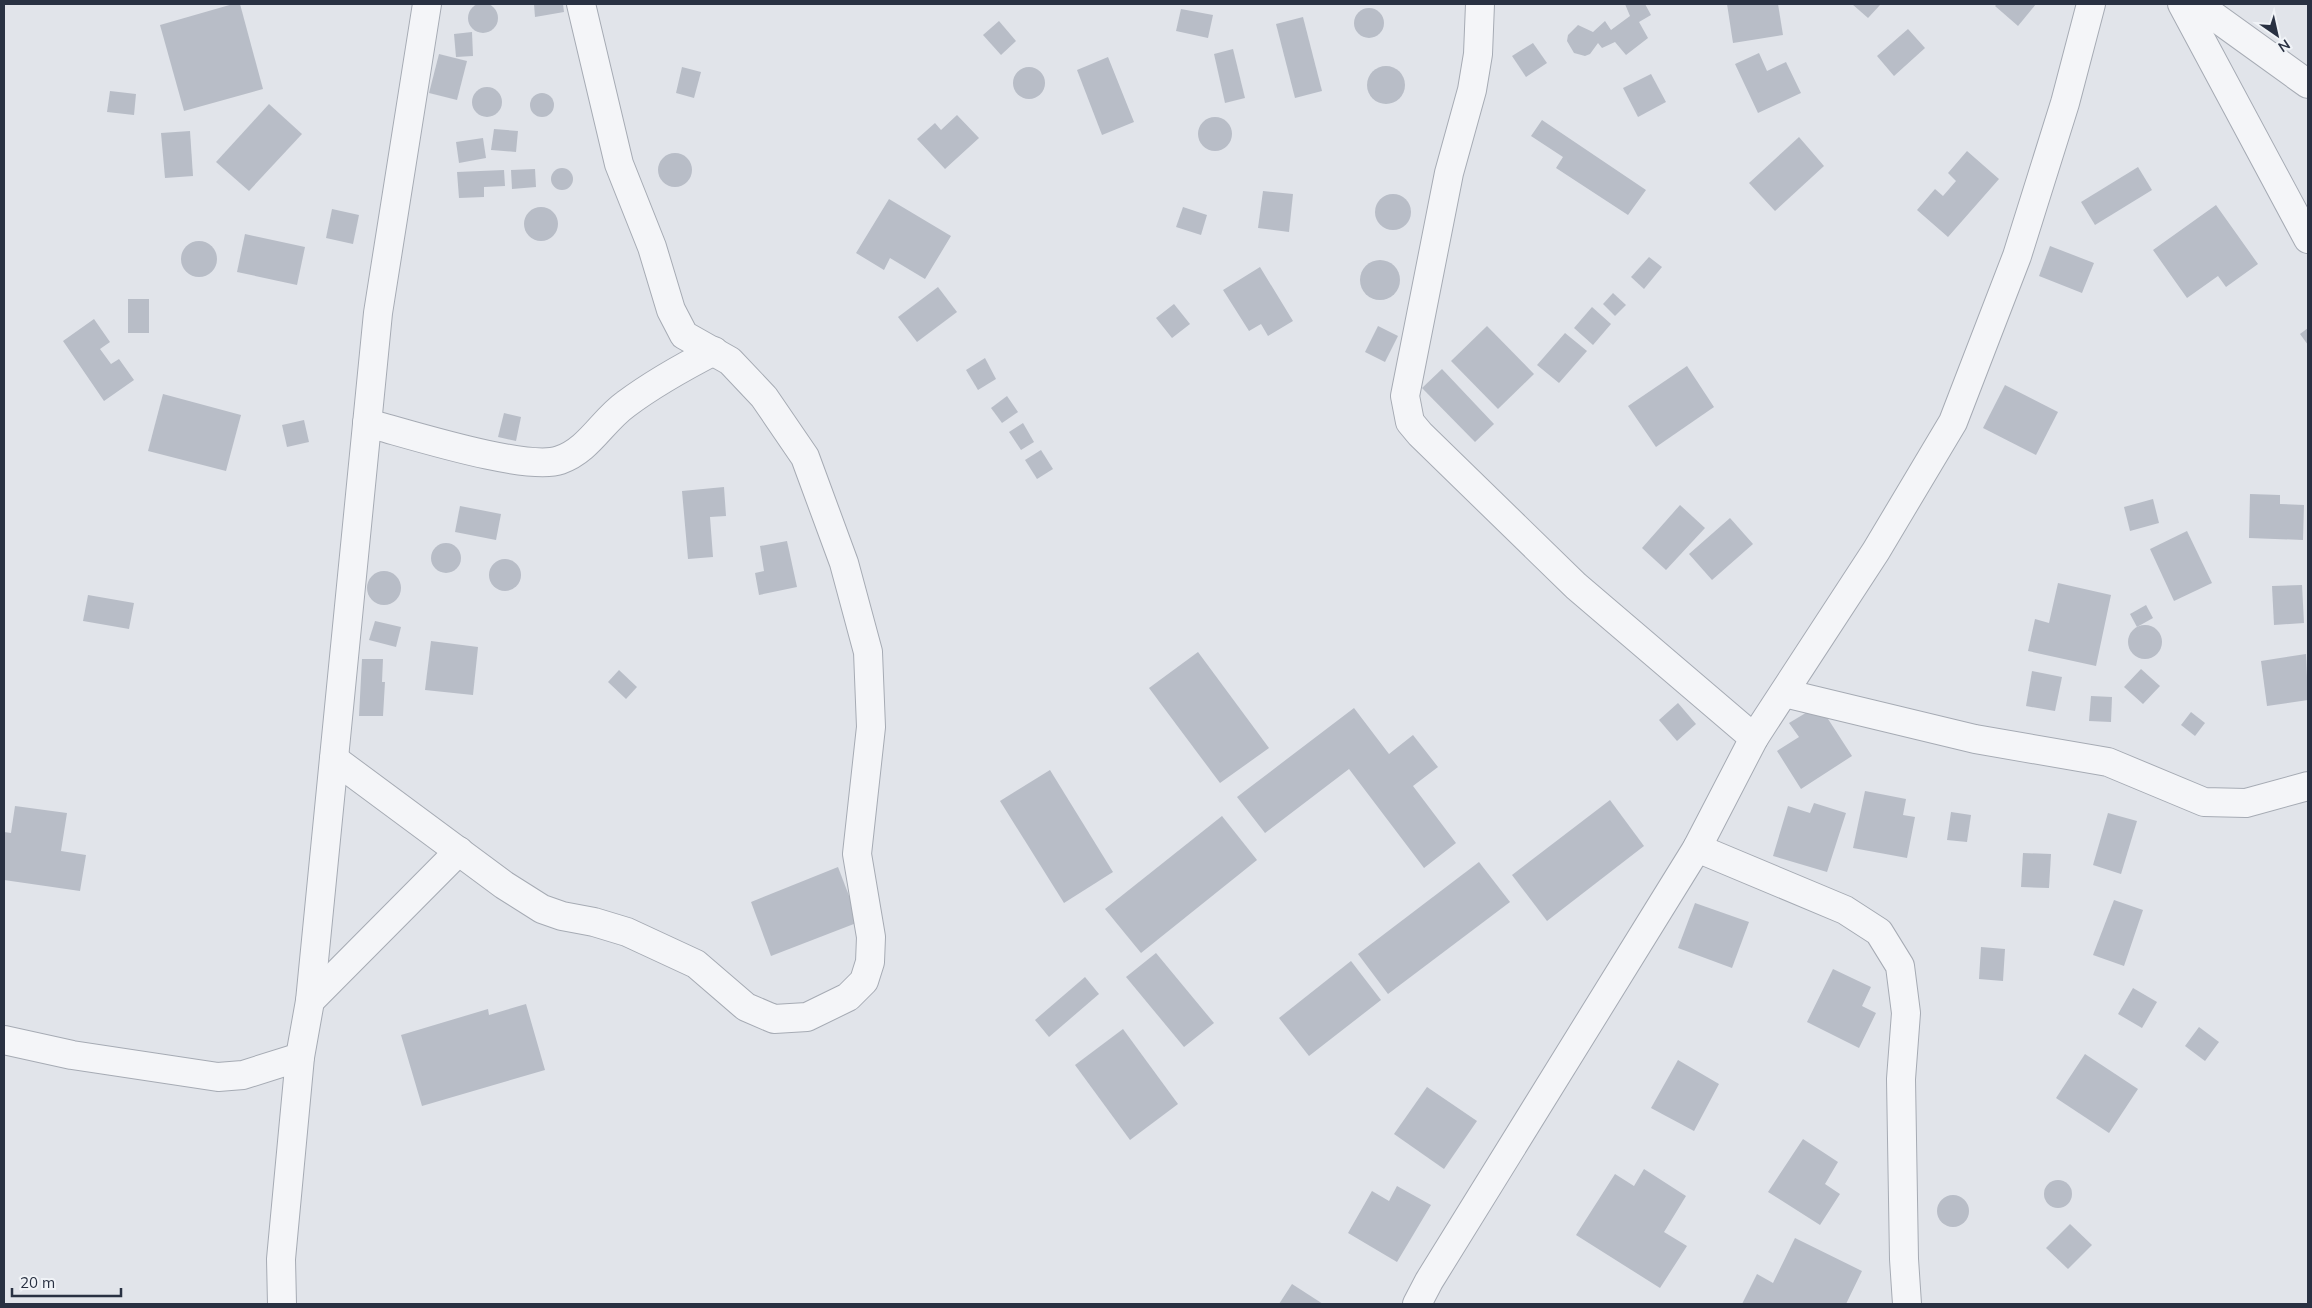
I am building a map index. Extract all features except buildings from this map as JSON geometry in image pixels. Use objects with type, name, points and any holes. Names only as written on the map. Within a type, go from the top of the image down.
[{"type":"street","points":[[282,1304],[280,1259],[300,1057],[310,1001],[378,313],[427,4]]},
{"type":"street","points":[[334,759],[504,885],[542,909],[562,916],[594,922],[627,932],[696,964],[746,1008],[774,1019],[807,1017],[848,997],[864,980],[870,962],[871,936],[858,854],[871,727],[868,652],[844,563],[805,457],[764,397],[730,361],[684,335],[671,310],[652,247],[619,164],[581,4]]},
{"type":"street","points":[[1480,4],[1478,54],[1472,90],[1449,173],[1405,396],[1410,422],[1420,434],[1576,586],[1754,738]]},
{"type":"street","points":[[1417,1304],[1429,1281],[1697,848],[1754,738],[1876,551],[1953,422],[2017,256],[2065,103],[2091,4]]},
{"type":"street","points":[[2182,4],[2308,239]]},
{"type":"street","points":[[2197,4],[2308,84]]},
{"type":"street","points":[[367,423],[511,460],[545,464],[572,455],[586,445],[624,405],[671,373],[714,352]]},
{"type":"street","points":[[1784,693],[1975,739],[2108,762],[2204,802],[2246,803],[2268,799],[2308,786]]},
{"type":"street","points":[[1697,848],[1845,910],[1879,932],[1900,966],[1906,1013],[1901,1078],[1904,1259],[1907,1304]]},
{"type":"street","points":[[310,1001],[459,851]]},
{"type":"street","points":[[4,1040],[72,1054],[218,1077],[243,1076],[300,1057]]}]
